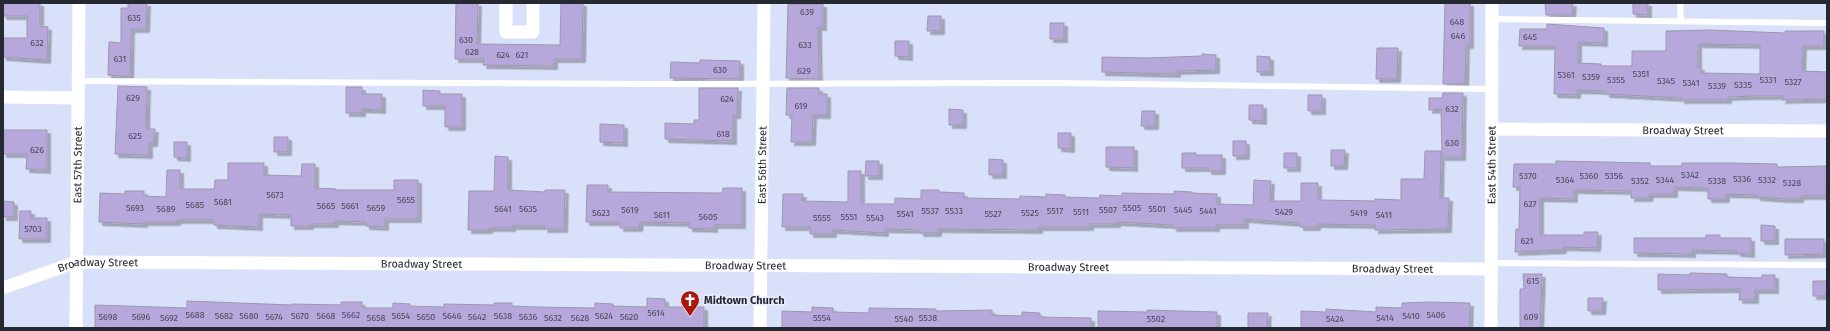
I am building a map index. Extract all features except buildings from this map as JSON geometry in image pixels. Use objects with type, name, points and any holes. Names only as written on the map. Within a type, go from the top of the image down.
[{"type":"street","name":"East 57th Street","points":[[76,328],[79,3]]},
{"type":"street","points":[[506,3],[506,32],[533,32],[533,3]]},
{"type":"street","name":"East 56th Street","points":[[760,328],[764,3]]},
{"type":"street","name":"East 54th Street","points":[[1491,328],[1492,3]]},
{"type":"street","points":[[3,97],[78,98]]},
{"type":"street","name":"Broadway Street","points":[[1492,128],[1827,131]]},
{"type":"street","name":"Broadway Street","points":[[3,288],[76,262],[1491,266]]},
{"type":"lane","points":[[1680,3],[1681,20]]},
{"type":"lane","points":[[1492,19],[1681,20],[1827,23]]},
{"type":"lane","points":[[78,81],[763,84],[1056,83],[1492,89]]},
{"type":"lane","points":[[1491,266],[1827,264]]},
{"type":"place","name":"Midtown Church","points":[[690,317]]}]
